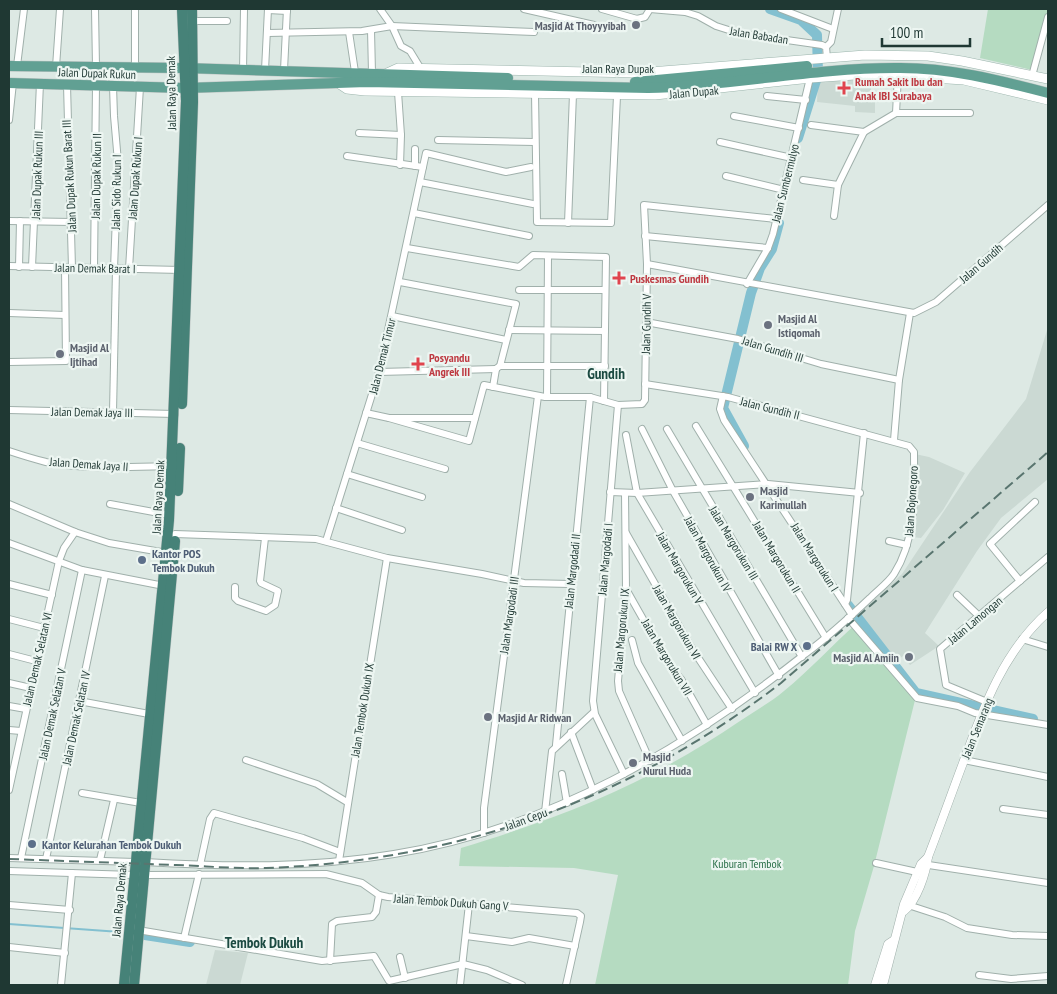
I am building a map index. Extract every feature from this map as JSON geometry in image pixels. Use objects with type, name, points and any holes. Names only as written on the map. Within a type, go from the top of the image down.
[{"type":"highway","name":"Jalan Raya Demak","points":[[124,985],[140,862],[159,671],[176,534],[189,88],[182,9]]},
{"type":"highway","name":"Jalan Raya Demak","points":[[188,68],[192,9]]},
{"type":"highway","name":"Jalan Raya Demak","points":[[140,862],[141,803],[149,714],[159,671],[183,312],[181,270],[189,88]]},
{"type":"highway","name":"Jalan Raya Demak","points":[[134,985],[138,930],[138,875]]},
{"type":"main road","name":"Jalan Dupak","points":[[338,83],[347,89],[398,92],[535,93],[617,96],[701,92],[817,68],[928,56],[1048,79]]},
{"type":"main road","name":"Jalan Raya Dupak","points":[[188,68],[243,71],[284,70],[682,79],[883,62],[934,63],[1048,86]]},
{"type":"main road","name":"Jalan Raya Dupak","points":[[883,62],[934,69],[972,79],[1048,93]]},
{"type":"main road","name":"Jalan Dupak Rukun","points":[[13,66],[188,68]]},
{"type":"main road","points":[[387,73],[396,68],[420,68],[602,77]]},
{"type":"main road","name":"Jalan Raya Dupak","points":[[189,88],[338,83],[682,87],[817,68]]},
{"type":"main road","name":"Jalan Dupak","points":[[817,68],[972,79],[1048,100]]},
{"type":"main road","name":"Jalan Dupak Rukun","points":[[11,83],[189,88]]},
{"type":"street","points":[[13,66],[24,9]]},
{"type":"street","points":[[56,67],[60,9]]},
{"type":"street","points":[[96,9],[96,67]]},
{"type":"street","points":[[135,9],[135,68]]},
{"type":"street","points":[[243,71],[244,9]]},
{"type":"street","points":[[265,70],[268,9],[287,10],[284,70]]},
{"type":"street","points":[[380,9],[392,26],[401,46],[410,51],[420,68]]},
{"type":"street","points":[[524,9],[594,25]]},
{"type":"street","name":"Jalan Babadan","points":[[602,9],[637,19],[645,17],[650,9],[685,12],[698,16],[716,26],[738,33],[812,42],[824,46]]},
{"type":"street","points":[[781,9],[833,29]]},
{"type":"street","points":[[817,68],[824,46],[831,42],[838,9]]},
{"type":"street","points":[[1032,76],[1048,17]]},
{"type":"street","points":[[192,21],[227,21]]},
{"type":"street","points":[[268,33],[349,32],[392,26],[534,32]]},
{"type":"street","points":[[371,30],[372,73]]},
{"type":"street","points":[[349,32],[355,72]]},
{"type":"street","name":"Jalan Sumbermulyo","points":[[752,284],[768,248],[806,100],[817,68]]},
{"type":"street","points":[[896,113],[898,75]]},
{"type":"street","points":[[9,120],[11,83]]},
{"type":"street","name":"Jalan Dupak Rukun III","points":[[32,267],[40,83]]},
{"type":"street","name":"Jalan Dupak Rukun Barat III","points":[[67,85],[66,110],[72,222],[72,268]]},
{"type":"street","name":"Jalan Dupak Rukun II","points":[[94,268],[96,85]]},
{"type":"street","name":"Jalan Sido Rukun I","points":[[113,412],[118,162],[114,116],[114,86]]},
{"type":"street","name":"Jalan Dupak Rukun I","points":[[129,269],[140,87]]},
{"type":"street","points":[[398,92],[401,135],[400,165]]},
{"type":"street","points":[[535,93],[535,222],[611,223],[617,96]]},
{"type":"street","points":[[568,223],[574,94]]},
{"type":"street","points":[[768,96],[806,100]]},
{"type":"street","points":[[834,216],[838,185],[864,132],[896,113],[970,113]]},
{"type":"street","points":[[734,116],[799,128]]},
{"type":"street","points":[[810,125],[864,132]]},
{"type":"street","points":[[359,133],[401,135]]},
{"type":"street","points":[[438,140],[535,142]]},
{"type":"street","points":[[720,142],[792,158]]},
{"type":"street","points":[[415,149],[415,166]]},
{"type":"street","points":[[347,156],[423,167],[427,153],[506,172],[531,167]]},
{"type":"street","name":"Jalan Demak Timur","points":[[326,540],[379,372],[400,282],[423,167]]},
{"type":"street","points":[[726,176],[784,190]]},
{"type":"street","points":[[803,180],[838,185]]},
{"type":"street","points":[[420,182],[533,204]]},
{"type":"street","name":"Jalan Gundih V","points":[[475,418],[484,385],[538,396],[590,397],[618,405],[642,404],[645,400],[647,264],[644,205],[776,219]]},
{"type":"street","name":"Jalan Gundih","points":[[910,313],[917,313],[936,302],[1048,205]]},
{"type":"street","points":[[414,214],[528,236]]},
{"type":"street","points":[[9,221],[72,222]]},
{"type":"street","points":[[19,267],[20,221]]},
{"type":"street","points":[[646,236],[768,248]]},
{"type":"street","points":[[407,248],[519,267],[533,255],[605,257],[604,401]]},
{"type":"street","points":[[547,397],[548,256]]},
{"type":"street","points":[[647,264],[910,313],[899,380],[894,440]]},
{"type":"street","name":"Jalan Demak Barat I","points":[[9,266],[181,270]]},
{"type":"street","points":[[9,362],[65,362],[65,268]]},
{"type":"street","points":[[400,282],[516,304],[493,387]]},
{"type":"street","points":[[519,290],[605,290]]},
{"type":"street","points":[[9,313],[65,315]]},
{"type":"street","points":[[392,316],[506,340]]},
{"type":"street","name":"Jalan Gundih III","points":[[646,322],[740,340],[821,364],[899,380]]},
{"type":"street","points":[[509,330],[605,331]]},
{"type":"street","points":[[379,372],[548,366],[605,366]]},
{"type":"street","name":"Jalan Gundih II","points":[[645,384],[724,397],[894,440]]},
{"type":"street","name":"Jalan Margodadi III","points":[[484,834],[484,808],[538,396]]},
{"type":"street","name":"Jalan Margodadi II","points":[[545,812],[551,754],[556,745],[590,397]]},
{"type":"street","name":"Jalan Margorukun I","points":[[724,397],[720,409],[724,420],[769,485],[852,615],[914,695],[984,708]]},
{"type":"street","name":"Jalan Margodadi I","points":[[594,712],[618,405]]},
{"type":"street","name":"Jalan Demak Jaya III","points":[[9,410],[175,414]]},
{"type":"street","points":[[366,413],[469,441],[475,418],[389,418]]},
{"type":"street","name":"Jalan Margorukun II","points":[[696,426],[826,638]]},
{"type":"street","name":"Jalan Margorukun III","points":[[666,429],[802,657]]},
{"type":"street","name":"Jalan Margorukun IV","points":[[642,430],[673,491],[779,676]]},
{"type":"street","points":[[845,602],[860,493],[864,433]]},
{"type":"street","name":"Jalan Margorukun V","points":[[626,435],[637,493],[755,694]]},
{"type":"street","name":"Jalan Bojonegoro","points":[[852,615],[893,575],[907,545],[912,513],[914,452],[909,446],[894,440]]},
{"type":"street","points":[[357,443],[445,469]]},
{"type":"street","name":"Jalan Demak Jaya II","points":[[9,451],[45,462],[68,465],[107,468],[172,466]]},
{"type":"street","points":[[347,474],[422,497]]},
{"type":"street","points":[[610,492],[637,493],[769,485],[860,493]]},
{"type":"street","name":"Jalan Margorukun IX","points":[[625,493],[626,589],[618,686],[650,761]]},
{"type":"street","points":[[1020,581],[990,544],[1035,502]]},
{"type":"street","points":[[9,504],[75,532],[109,543],[167,553]]},
{"type":"street","points":[[110,504],[170,515]]},
{"type":"street","points":[[336,508],[402,530]]},
{"type":"street","name":"Jalan Demak Selatan VI","points":[[9,790],[12,759],[31,688],[59,561],[64,548],[75,532]]},
{"type":"street","name":"Jalan Margorukun VI","points":[[626,532],[691,647],[732,709]]},
{"type":"street","points":[[176,534],[326,540],[387,558],[482,574],[514,582],[527,584],[571,584]]},
{"type":"street","points":[[235,587],[235,598],[238,602],[266,611],[275,605],[278,590],[261,584],[260,581],[265,538]]},
{"type":"street","points":[[889,541],[907,545]]},
{"type":"street","points":[[9,543],[82,570],[164,586]]},
{"type":"street","name":"Jalan Lamongan","points":[[984,708],[946,685],[939,653],[941,648],[1048,557]]},
{"type":"street","name":"Jalan Tembok Dukuh IX","points":[[339,861],[387,558]]},
{"type":"street","name":"Jalan Demak Selatan V","points":[[21,858],[82,570]]},
{"type":"street","name":"Jalan Demak Selatan IV","points":[[46,859],[105,576]]},
{"type":"street","points":[[9,584],[52,595]]},
{"type":"street","name":"Jalan Margorukun VII","points":[[626,589],[668,665],[681,679],[707,725]]},
{"type":"street","points":[[958,595],[979,616]]},
{"type":"street","name":"Jalan Semarang","points":[[906,907],[928,857],[984,708],[1002,669],[1022,638],[1048,612]]},
{"type":"street","name":"Jalan Cepu","points":[[9,858],[267,866],[339,861],[395,854],[484,834],[567,803],[650,761],[755,694],[852,615]]},
{"type":"street","points":[[9,619],[44,628]]},
{"type":"street","points":[[1022,638],[1048,647]]},
{"type":"street","points":[[632,640],[640,667],[682,741]]},
{"type":"street","points":[[9,654],[36,662]]},
{"type":"street","points":[[9,683],[31,688]]},
{"type":"street","points":[[80,701],[149,714]]},
{"type":"street","points":[[9,706],[26,709]]},
{"type":"street","points":[[984,708],[1048,725]]},
{"type":"street","points":[[556,745],[594,712],[624,774]]},
{"type":"street","points":[[9,730],[20,731]]},
{"type":"street","points":[[571,732],[594,790]]},
{"type":"street","points":[[246,760],[317,784],[347,802]]},
{"type":"street","points":[[964,760],[1048,777]]},
{"type":"street","points":[[562,774],[567,803]]},
{"type":"street","points":[[82,793],[114,800],[141,803]]},
{"type":"street","points":[[100,860],[114,800]]},
{"type":"street","points":[[1003,810],[1048,815]]},
{"type":"street","points":[[200,865],[211,816],[215,813],[302,838],[340,852]]},
{"type":"street","points":[[876,863],[917,872]]},
{"type":"street","points":[[924,865],[1048,882]]},
{"type":"street","name":"Jalan Semarang","points":[[882,985],[894,946],[894,940],[917,872],[924,865]]},
{"type":"street","name":"Jalan Tembok Dukuh Gang V","points":[[9,871],[138,875],[326,874],[362,883],[379,895],[406,900],[534,908],[577,913],[581,916],[575,946]]},
{"type":"street","points":[[61,985],[68,931],[72,873]]},
{"type":"street","points":[[184,938],[199,874]]},
{"type":"street","points":[[330,960],[332,924],[337,921],[372,917],[376,912],[379,895]]},
{"type":"street","points":[[460,985],[470,904]]},
{"type":"street","points":[[9,905],[70,910]]},
{"type":"street","points":[[906,907],[945,917],[967,928],[1012,935],[1048,936]]},
{"type":"street","points":[[138,930],[330,960],[374,956],[388,980],[405,978],[427,970],[463,964],[487,970],[522,985]]},
{"type":"street","points":[[466,936],[512,942],[529,938],[575,946],[566,985]]},
{"type":"street","name":"Jalan Semarang","points":[[875,985],[888,944],[894,940]]},
{"type":"street","points":[[9,947],[65,953]]},
{"type":"street","points":[[400,958],[405,978]]},
{"type":"street","points":[[979,975],[1011,979],[1048,976]]},
{"type":"shaded area","name":"Rumah Sakit Ibu dan Anak IBI Surabaya","points":[[871,77],[871,96],[875,101],[875,113],[855,112],[855,106],[817,102],[818,79]]},
{"type":"shaded area","points":[[1048,327],[1048,479],[1001,518],[977,551],[925,633],[939,646],[910,665],[903,656],[894,663],[857,615],[902,574],[970,472],[1026,399]]},
{"type":"shaded area","points":[[915,454],[929,457],[965,473],[943,510],[921,538],[912,537]]},
{"type":"shaded area","points":[[215,950],[248,953],[240,985],[206,985]]},
{"type":"green space","points":[[988,9],[1048,9],[1032,70],[980,58]]},
{"type":"green space","name":"Kuburan Tembok","points":[[857,623],[916,696],[874,866],[855,931],[848,985],[595,985],[618,875],[574,868],[459,866],[461,848],[536,823],[606,796],[706,743],[779,695],[803,675]]},
{"type":"waterway","points":[[770,9],[801,20],[817,35],[818,74],[798,138]]},
{"type":"waterway","points":[[744,446],[723,408],[751,293],[760,268],[772,249],[779,223]]},
{"type":"waterway","points":[[848,605],[916,693],[1033,719]]},
{"type":"waterway","points":[[9,924],[120,932]]},
{"type":"waterway","points":[[145,935],[190,942]]},
{"type":"railway","points":[[9,859],[244,868],[337,863],[406,853],[473,837],[538,817],[602,791],[663,760],[723,724],[781,683],[1048,452]]},
{"type":"place","name":"Masjid At Thoyyyibah","points":[[636,25]]},
{"type":"place","name":"Rumah Sakit Ibu dan Anak IBI Surabaya","points":[[844,88]]},
{"type":"place","name":"Puskesmas Gundih","points":[[619,278]]},
{"type":"place","name":"Masjid Al Istiqomah","points":[[768,325]]},
{"type":"place","name":"Masjid Al Ijtihad","points":[[60,354]]},
{"type":"place","name":"Posyandu Angrek III","points":[[418,364]]},
{"type":"place","name":"Masjid Karimullah","points":[[750,497]]},
{"type":"place","name":"Kantor POS Tembok Dukuh","points":[[142,560]]},
{"type":"place","name":"Balai RW X","points":[[807,646]]},
{"type":"place","name":"Masjid Al Amiin","points":[[909,657]]},
{"type":"place","name":"Masjid Ar Ridwan","points":[[488,717]]},
{"type":"place","name":"Masjid Nurul Huda","points":[[633,763]]},
{"type":"place","name":"Kantor Kelurahan Tembok Dukuh","points":[[32,844]]},
{"type":"district","name":"Gundih","points":[[606,373]]},
{"type":"district","name":"Tembok Dukuh","points":[[264,942]]}]
